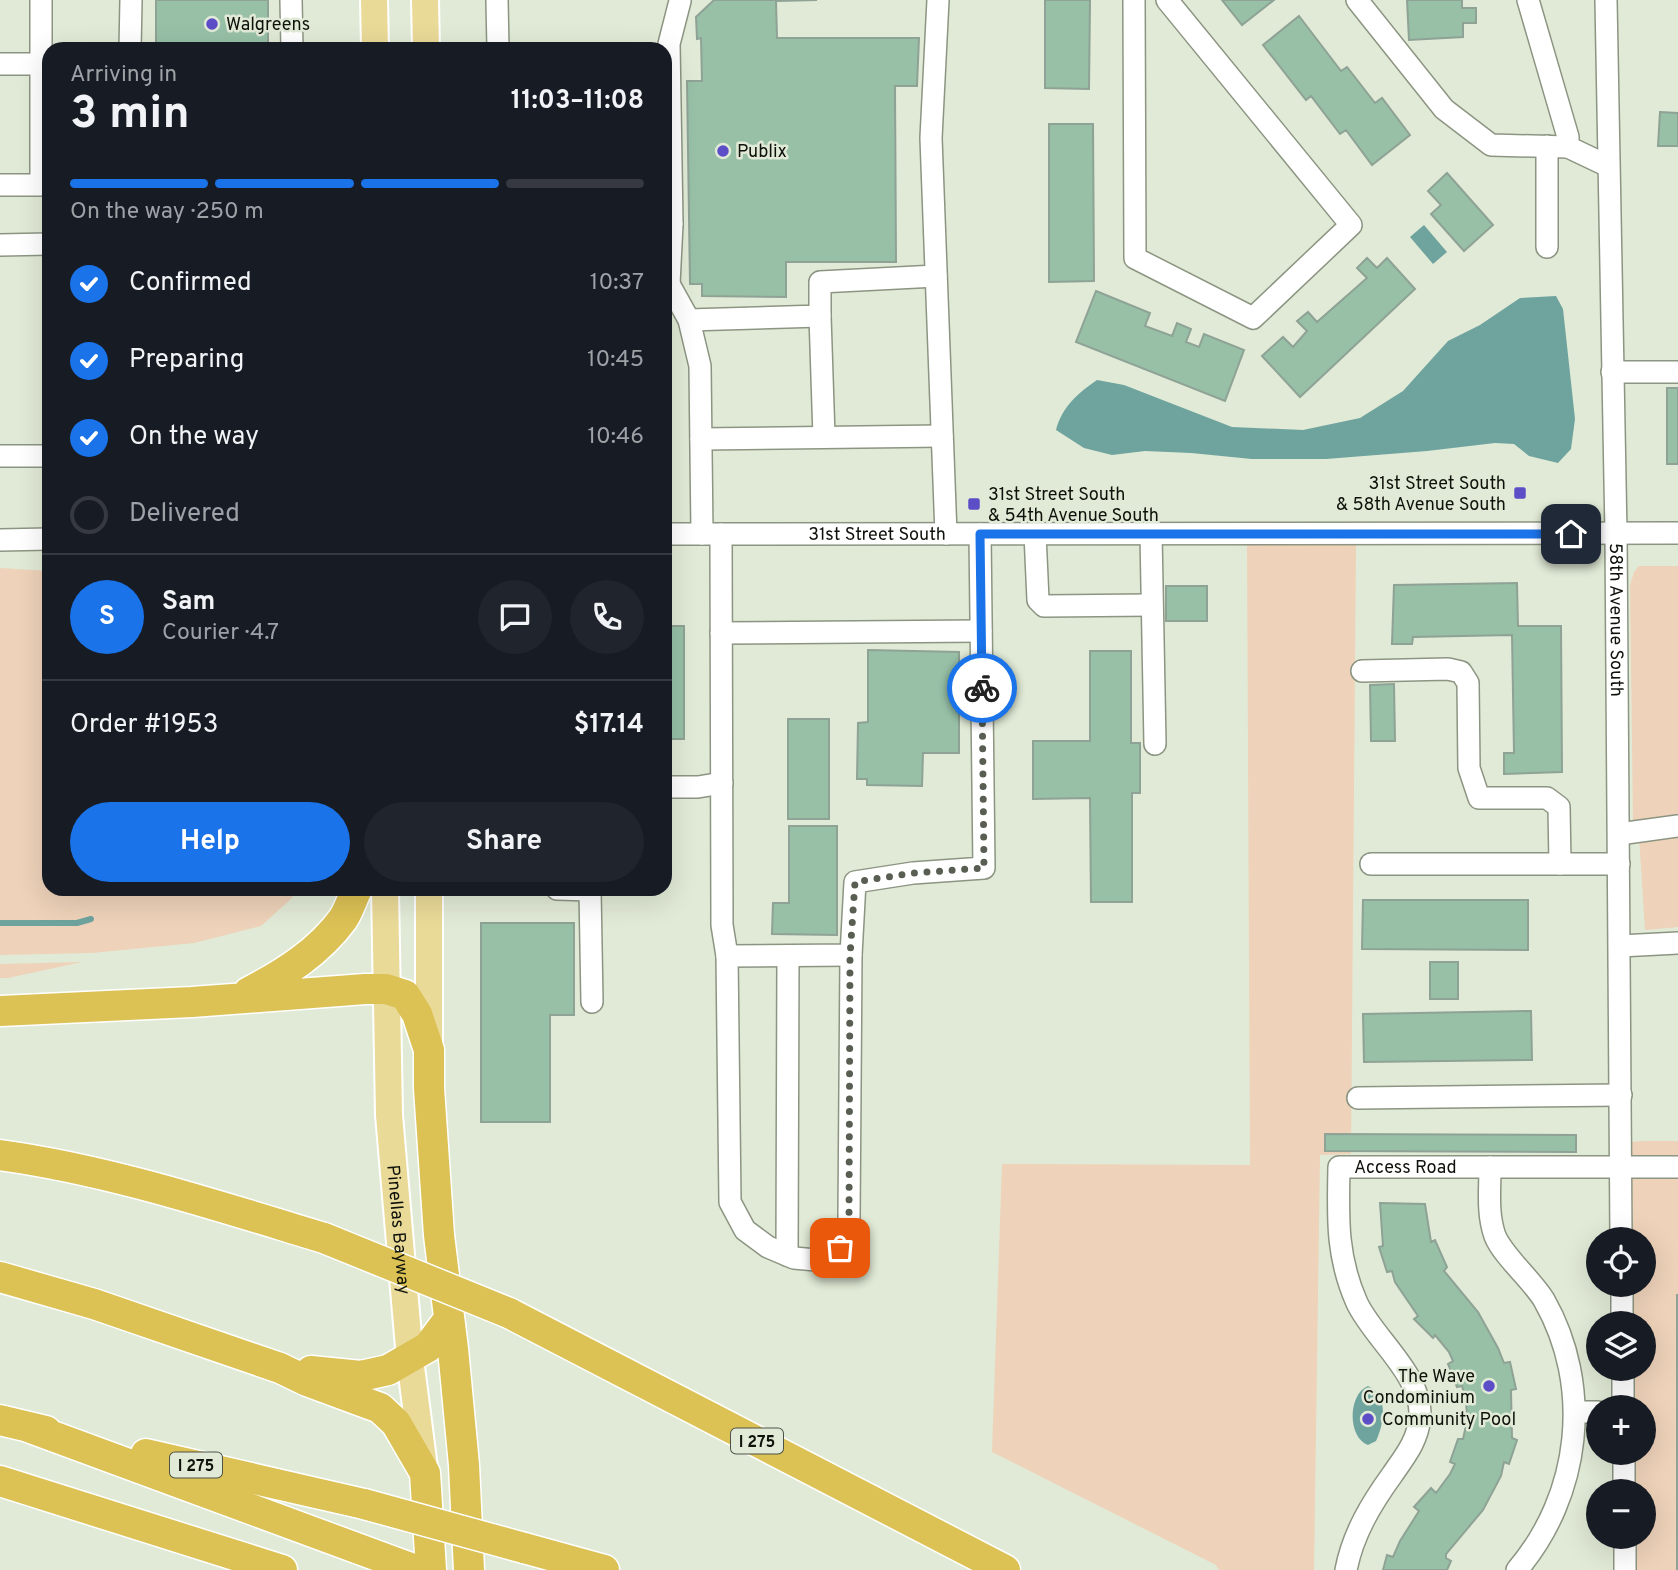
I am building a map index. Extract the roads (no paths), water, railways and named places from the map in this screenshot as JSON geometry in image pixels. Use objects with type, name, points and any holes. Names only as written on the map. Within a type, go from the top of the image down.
[{"type":"highway","points":[[236,999],[285,974],[317,947],[344,918],[353,896]]},
{"type":"highway","points":[[0,1011],[386,989],[405,995],[416,1014],[429,1050],[439,1235],[464,1465],[469,1570]]},
{"type":"highway","name":"I 275","points":[[0,1155],[37,1160],[184,1196],[324,1238],[509,1313],[1005,1570]]},
{"type":"highway","points":[[0,1277],[94,1304],[280,1368],[380,1408],[396,1423],[425,1474]]},
{"type":"highway","points":[[280,1368],[361,1376],[388,1370],[428,1348],[450,1319]]},
{"type":"highway","points":[[14,1423],[416,1570]]},
{"type":"highway","name":"I 275","points":[[14,1423],[363,1504],[604,1570]]},
{"type":"highway","name":"Pinellas Bayway","points":[[425,1474],[431,1570]]},
{"type":"highway","points":[[0,1481],[282,1570]]},
{"type":"main road","points":[[374,0],[375,42]]},
{"type":"main road","points":[[425,0],[426,42]]},
{"type":"main road","name":"Pinellas Bayway","points":[[384,896],[388,1115],[410,1359],[425,1474]]},
{"type":"main road","points":[[429,896],[429,1050]]},
{"type":"street","points":[[0,185],[41,185],[41,0]]},
{"type":"street","points":[[130,42],[131,0]]},
{"type":"street","points":[[290,0],[292,42]]},
{"type":"street","points":[[497,0],[498,42]]},
{"type":"street","points":[[670,42],[680,0]]},
{"type":"street","points":[[938,0],[932,138],[946,534]]},
{"type":"street","points":[[1134,0],[1135,258],[1253,318],[1351,225],[1167,0]]},
{"type":"street","points":[[1357,0],[1444,109],[1490,145],[1568,147],[1608,166]]},
{"type":"street","points":[[1528,0],[1568,137],[1568,147]]},
{"type":"street","name":"58th Avenue South","points":[[1605,0],[1616,534],[1621,1227]]},
{"type":"street","points":[[0,64],[41,64]]},
{"type":"street","points":[[1546,146],[1546,247]]},
{"type":"street","points":[[0,245],[42,244]]},
{"type":"street","points":[[824,438],[820,282],[936,276]]},
{"type":"street","points":[[672,293],[688,320],[700,366],[701,439],[722,633],[722,925],[727,956],[730,1202],[745,1230],[768,1247],[794,1258],[816,1260],[840,1248],[847,1237],[850,956],[855,882],[913,873],[984,868],[980,534]]},
{"type":"street","points":[[688,320],[820,316]]},
{"type":"street","points":[[1612,372],[1678,372]]},
{"type":"street","points":[[701,439],[942,436]]},
{"type":"street","points":[[0,456],[42,456]]},
{"type":"street","name":"31st Street South","points":[[672,534],[1678,533]]},
{"type":"street","points":[[1035,534],[1038,600],[1044,606],[1152,605]]},
{"type":"street","points":[[1151,534],[1155,744]]},
{"type":"street","points":[[0,540],[42,540]]},
{"type":"street","points":[[722,633],[981,631]]},
{"type":"street","points":[[1362,671],[1448,669],[1461,672],[1468,683],[1469,768],[1479,797],[1547,798],[1559,807],[1560,864]]},
{"type":"street","points":[[672,786],[698,787],[722,783]]},
{"type":"street","points":[[1619,834],[1678,826]]},
{"type":"street","points":[[1371,864],[1619,864]]},
{"type":"street","points":[[590,896],[592,1002]]},
{"type":"street","points":[[1620,946],[1678,943]]},
{"type":"street","points":[[727,956],[850,956]]},
{"type":"street","points":[[787,1255],[788,956]]},
{"type":"street","points":[[1358,1098],[1621,1095]]},
{"type":"street","name":"Access Road","points":[[1346,1570],[1362,1522],[1410,1452],[1417,1435],[1420,1415],[1413,1384],[1358,1305],[1346,1272],[1338,1236],[1339,1167],[1678,1167]]},
{"type":"street","points":[[1490,1167],[1490,1215],[1496,1238],[1543,1299],[1564,1344],[1572,1378],[1575,1412],[1573,1447],[1564,1484],[1549,1521],[1529,1556],[1517,1570]]},
{"type":"street","points":[[1575,1412],[1586,1412]]},
{"type":"street","points":[[1625,1549],[1625,1570]]},
{"type":"water","points":[[1424,225],[1447,252],[1433,264],[1410,237]]},
{"type":"water","points":[[1556,296],[1563,309],[1575,419],[1571,449],[1558,463],[1529,456],[1514,444],[1495,443],[1326,459],[1252,459],[1145,451],[1112,455],[1084,448],[1056,430],[1062,414],[1072,401],[1097,380],[1124,385],[1232,427],[1303,430],[1360,418],[1403,391],[1448,341],[1480,325],[1520,298]]},
{"type":"water","name":"Community Pool","points":[[1368,1386],[1379,1396],[1383,1418],[1376,1441],[1368,1445],[1356,1434],[1353,1416],[1357,1397]]},
{"type":"waterway","points":[[0,923],[77,923],[91,919]]},
{"type":"place","name":"Walgreens","points":[[212,24]]},
{"type":"place","name":"Publix","points":[[723,151]]},
{"type":"place","name":"31st Street South & 58th Avenue South","points":[[1520,493]]},
{"type":"place","name":"31st Street South & 54th Avenue South","points":[[974,504]]},
{"type":"place","name":"The Wave Condominium","points":[[1489,1386]]},
{"type":"place","name":"Community Pool","points":[[1368,1419]]}]
